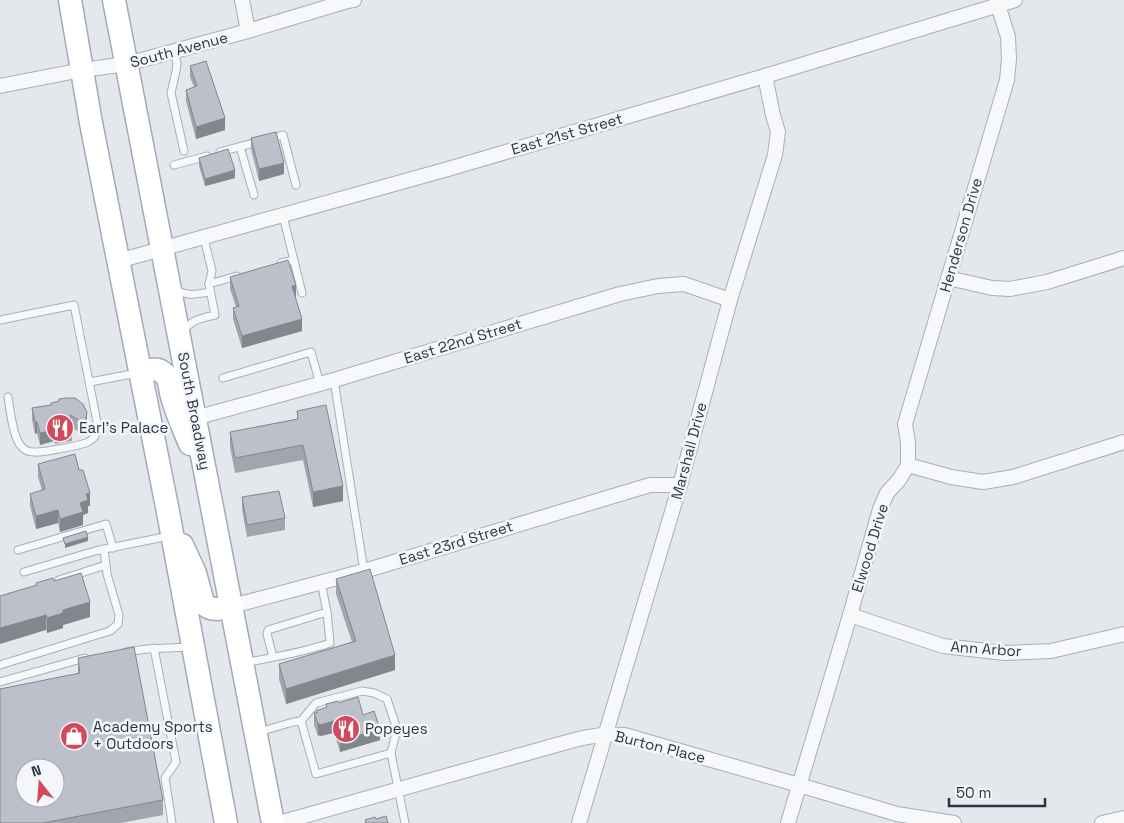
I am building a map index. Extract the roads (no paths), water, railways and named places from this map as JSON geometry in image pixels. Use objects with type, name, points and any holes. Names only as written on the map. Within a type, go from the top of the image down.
[{"type":"main road","points":[[70,0],[91,122],[168,512],[226,823]]},
{"type":"main road","name":"South Broadway","points":[[114,0],[273,823]]},
{"type":"main road","points":[[140,372],[156,369],[166,375],[174,404],[209,490]]},
{"type":"main road","points":[[168,512],[195,573],[203,603],[212,609],[218,610],[232,606]]},
{"type":"street","points":[[242,0],[248,31]]},
{"type":"street","name":"South Avenue","points":[[0,86],[82,70],[127,64],[354,0]]},
{"type":"street","name":"East 21st Street","points":[[118,261],[283,216],[765,76],[1015,0]]},
{"type":"street","name":"Henderson Drive","points":[[908,465],[908,443],[905,424],[1006,80],[1009,59],[1008,37],[998,5]]},
{"type":"street","name":"Marshall Drive","points":[[579,823],[680,485],[730,300],[775,155],[778,132],[772,115],[765,76]]},
{"type":"street","points":[[948,278],[992,288],[1010,289],[1047,282],[1124,258]]},
{"type":"street","name":"East 22nd Street","points":[[195,418],[334,380],[620,294],[658,286],[684,284],[730,300]]},
{"type":"street","points":[[908,465],[951,477],[983,482],[1014,477],[1124,442]]},
{"type":"street","name":"Elwood Drive","points":[[788,823],[880,509],[887,493],[899,480],[908,465]]},
{"type":"street","name":"East 23rd Street","points":[[232,606],[364,571],[650,485],[680,485]]},
{"type":"street","name":"Ann Arbor","points":[[850,615],[943,646],[1005,653],[1051,651],[1124,634]]},
{"type":"street","name":"Burton Place","points":[[278,823],[581,738],[606,734],[623,735],[799,784],[897,814],[954,823]]},
{"type":"street","points":[[1102,823],[1124,818]]},
{"type":"lane","points":[[174,52],[177,63],[171,93],[184,151]]},
{"type":"lane","points":[[174,165],[283,135],[296,185]]},
{"type":"lane","points":[[240,147],[254,196]]},
{"type":"lane","points":[[283,216],[302,293]]},
{"type":"lane","points":[[180,338],[188,325],[194,321],[215,315],[209,284],[212,271],[204,238]]},
{"type":"lane","points":[[275,265],[294,260]]},
{"type":"lane","points":[[209,284],[247,273]]},
{"type":"lane","points":[[169,285],[179,292],[189,295],[210,292]]},
{"type":"lane","points":[[0,320],[74,305],[98,426],[97,434],[88,443],[43,452],[24,450],[19,445],[16,437],[8,398]]},
{"type":"lane","points":[[223,378],[311,352],[320,384]]},
{"type":"lane","points":[[90,382],[140,372]]},
{"type":"lane","points":[[334,380],[364,571]]},
{"type":"lane","points":[[18,550],[106,524],[113,548]]},
{"type":"lane","points":[[24,572],[95,551],[172,535]]},
{"type":"lane","points":[[0,665],[100,634],[118,624],[119,615],[107,574],[104,549]]},
{"type":"lane","points":[[53,581],[106,565]]},
{"type":"lane","points":[[242,663],[330,643],[328,612],[321,582]]},
{"type":"lane","points":[[273,657],[267,634],[268,630],[328,612]]},
{"type":"lane","points":[[118,653],[154,648],[192,646]]},
{"type":"lane","points":[[154,648],[176,762],[165,778],[172,823]]},
{"type":"lane","points":[[0,682],[79,659],[89,658]]},
{"type":"lane","points":[[301,722],[316,703],[362,691],[374,693],[387,700],[397,729],[391,754],[405,823]]},
{"type":"lane","points":[[256,732],[293,722],[301,722]]},
{"type":"lane","points":[[301,722],[316,774],[391,754]]},
{"type":"place","name":"Earl's Palace","points":[[60,428]]},
{"type":"place","name":"Popeyes","points":[[346,729]]},
{"type":"place","name":"Academy Sports + Outdoors","points":[[74,736]]}]
